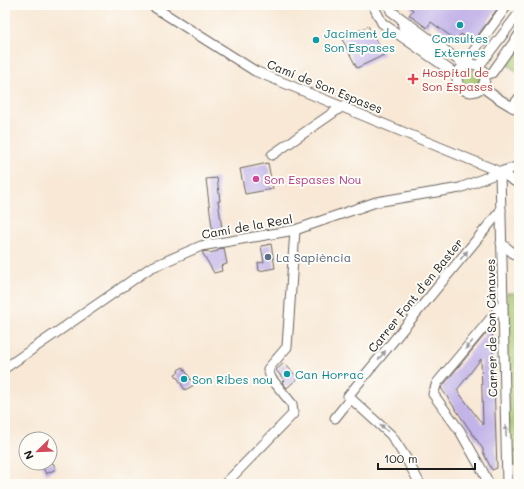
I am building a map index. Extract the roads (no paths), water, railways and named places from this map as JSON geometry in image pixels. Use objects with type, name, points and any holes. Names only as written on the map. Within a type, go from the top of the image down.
[{"type":"street","name":"Camí de Son Espases","points":[[151,5],[255,71],[500,172],[519,184]]},
{"type":"street","points":[[376,9],[382,13],[390,8],[402,20],[466,65],[475,64],[479,66],[485,75],[485,79],[479,90],[470,93],[461,89],[458,85],[458,71],[466,65],[504,8]]},
{"type":"street","points":[[376,9],[382,23],[457,75]]},
{"type":"street","points":[[479,66],[516,17]]},
{"type":"street","points":[[402,20],[403,27],[406,32],[432,51]]},
{"type":"street","points":[[485,75],[492,73],[519,35]]},
{"type":"street","points":[[482,87],[516,109],[519,98]]},
{"type":"street","points":[[272,155],[343,106]]},
{"type":"street","name":"Camí de la Real","points":[[5,368],[150,268],[201,246],[295,230],[376,202],[460,188],[519,166]]},
{"type":"street","name":"Carrer de Son Cànaves","points":[[500,172],[507,484]]},
{"type":"street","name":"Carrer Font d'en Baster","points":[[335,418],[349,397],[501,210]]},
{"type":"street","points":[[224,484],[293,414],[292,404],[271,378],[268,369],[287,347],[295,230]]},
{"type":"street","points":[[501,243],[519,258]]},
{"type":"street","points":[[489,484],[460,431],[433,394],[437,383],[503,304]]},
{"type":"street","points":[[349,397],[391,435],[420,484]]},
{"type":"place","name":"Consultes Externes","points":[[460,25]]},
{"type":"place","name":"Jaciment de Son Espases","points":[[316,40]]},
{"type":"place","name":"Hospital de Son Espases","points":[[413,79]]},
{"type":"place","name":"Son Espases Nou","points":[[256,179]]},
{"type":"place","name":"La Sapiència","points":[[268,257]]},
{"type":"place","name":"Can Horrac","points":[[287,374]]},
{"type":"place","name":"Son Ribes nou","points":[[184,379]]}]
